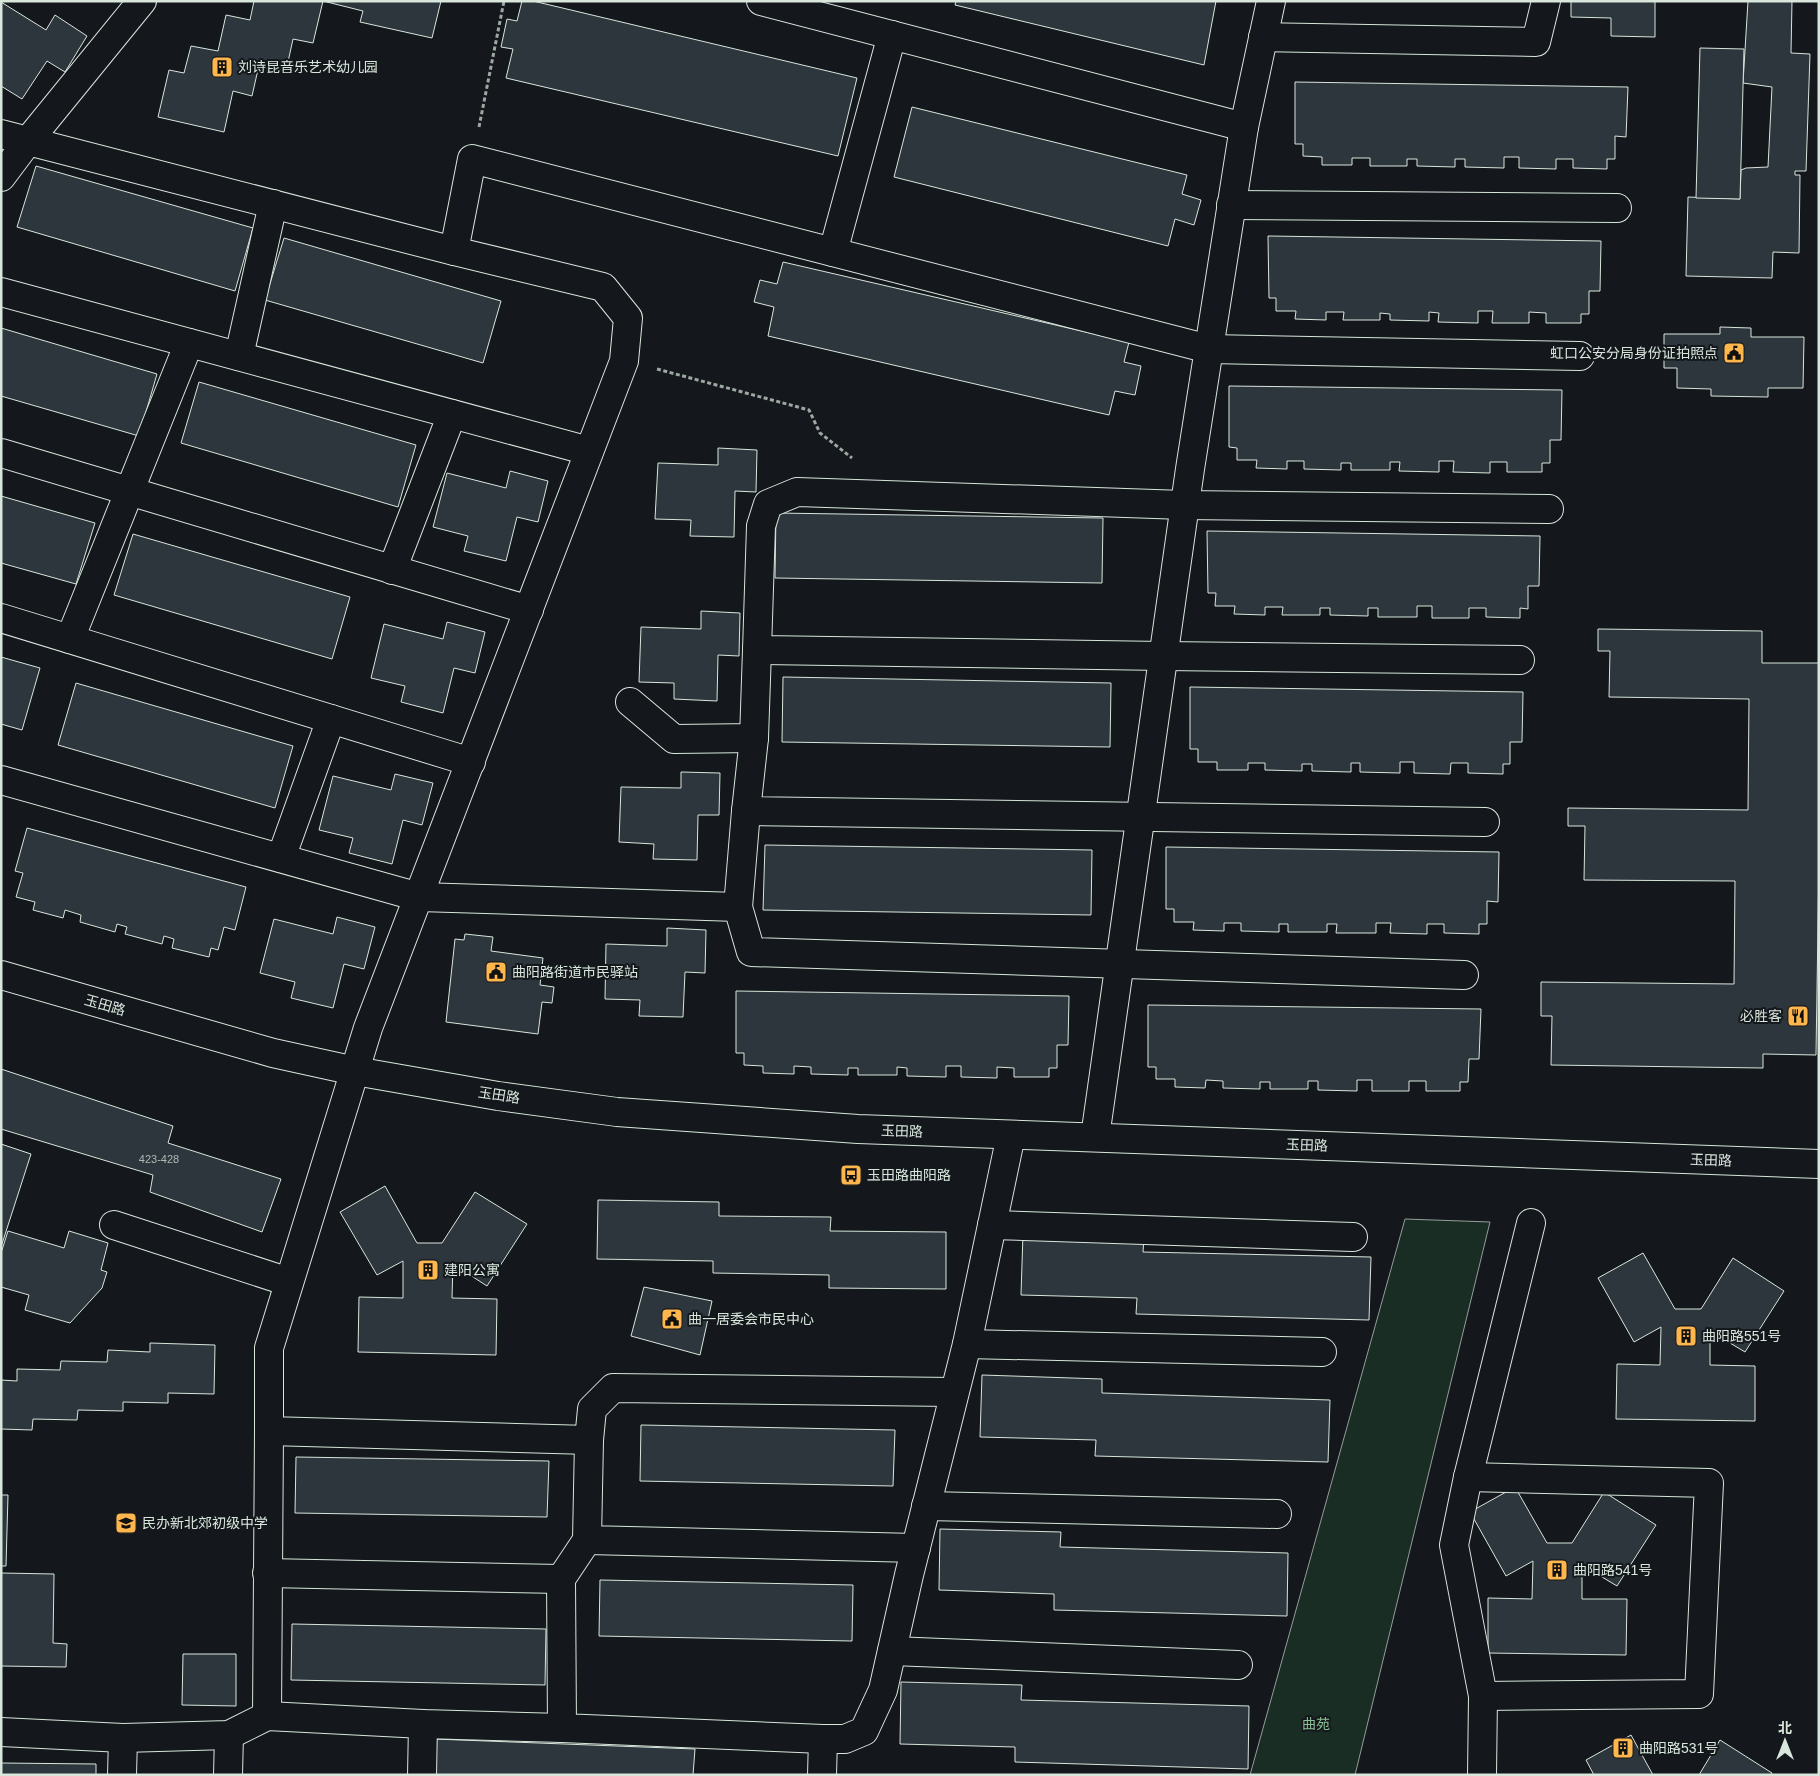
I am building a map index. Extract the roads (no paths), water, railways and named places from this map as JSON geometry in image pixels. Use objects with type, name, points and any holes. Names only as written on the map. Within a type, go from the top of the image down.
[{"type":"street","points":[[1,177],[28,140],[142,1]]},
{"type":"street","points":[[761,1],[1244,127]]},
{"type":"street","points":[[1094,1137],[1184,505],[1244,127],[1271,1]]},
{"type":"street","points":[[1263,37],[1536,42],[1546,1]]},
{"type":"street","points":[[833,252],[892,35]]},
{"type":"street","points":[[1,134],[602,288],[628,318],[624,361],[368,1028],[269,1348],[267,1716]]},
{"type":"street","points":[[454,251],[472,159],[1209,349],[1580,356]]},
{"type":"street","points":[[239,356],[273,204]]},
{"type":"street","points":[[1231,205],[1617,208]]},
{"type":"street","points":[[1,292],[589,451]]},
{"type":"street","points":[[70,639],[189,343]]},
{"type":"street","points":[[392,570],[452,414]]},
{"type":"street","points":[[1,453],[529,610]]},
{"type":"street","points":[[1464,975],[751,952],[738,907],[754,738],[761,526],[768,504],[797,492],[1184,505],[1549,509]]},
{"type":"street","points":[[1,618],[471,762]]},
{"type":"street","points":[[757,650],[1520,660]]},
{"type":"street","points":[[630,702],[674,739],[754,738]]},
{"type":"street","points":[[281,858],[332,719]]},
{"type":"street","points":[[1,780],[419,897],[738,907]]},
{"type":"street","points":[[746,811],[1485,822]]},
{"type":"street","name":"玉田路","points":[[1,975],[273,1053],[355,1071],[498,1096],[617,1112],[858,1129],[1819,1164]]},
{"type":"street","points":[[1,1732],[123,1738],[229,1735],[267,1716],[423,1724],[845,1739],[864,1731],[883,1690],[926,1506],[967,1344],[1011,1135]]},
{"type":"street","points":[[1482,1775],[1484,1696],[1454,1545],[1468,1477],[1531,1223]]},
{"type":"street","points":[[114,1225],[288,1282]]},
{"type":"street","points":[[992,1225],[1354,1237]]},
{"type":"street","points":[[967,1344],[1322,1352]]},
{"type":"street","points":[[562,1728],[561,1579],[587,1540],[589,1440],[592,1409],[613,1388],[954,1392]]},
{"type":"street","points":[[269,1431],[589,1440]]},
{"type":"street","points":[[1468,1477],[1709,1483],[1700,1694],[1484,1696]]},
{"type":"street","points":[[926,1506],[1277,1514]]},
{"type":"street","points":[[587,1540],[916,1548]]},
{"type":"street","points":[[267,1573],[561,1579]]},
{"type":"street","points":[[892,1651],[1238,1665]]},
{"type":"street","points":[[422,1775],[423,1724]]},
{"type":"street","points":[[228,1775],[229,1735]]},
{"type":"street","points":[[122,1775],[123,1738]]},
{"type":"street","points":[[822,1775],[823,1738]]},
{"type":"place","name":"刘诗昆音乐艺术幼儿园","points":[[222,67]]},
{"type":"place","name":"虹口公安分局身份证拍照点","points":[[1734,353]]},
{"type":"place","name":"曲阳路街道市民驿站","points":[[496,972]]},
{"type":"place","name":"必胜客","points":[[1798,1016]]},
{"type":"place","name":"玉田路曲阳路","points":[[851,1175]]},
{"type":"place","name":"建阳公寓","points":[[428,1270]]},
{"type":"place","name":"曲一居委会市民中心","points":[[672,1319]]},
{"type":"place","name":"曲阳路551号","points":[[1686,1336]]},
{"type":"place","name":"民办新北郊初级中学","points":[[126,1523]]},
{"type":"place","name":"曲阳路541号","points":[[1557,1570]]},
{"type":"place","name":"曲阳路531号","points":[[1623,1748]]},
{"type":"park label","name":"曲苑","points":[[1316,1724]]}]
